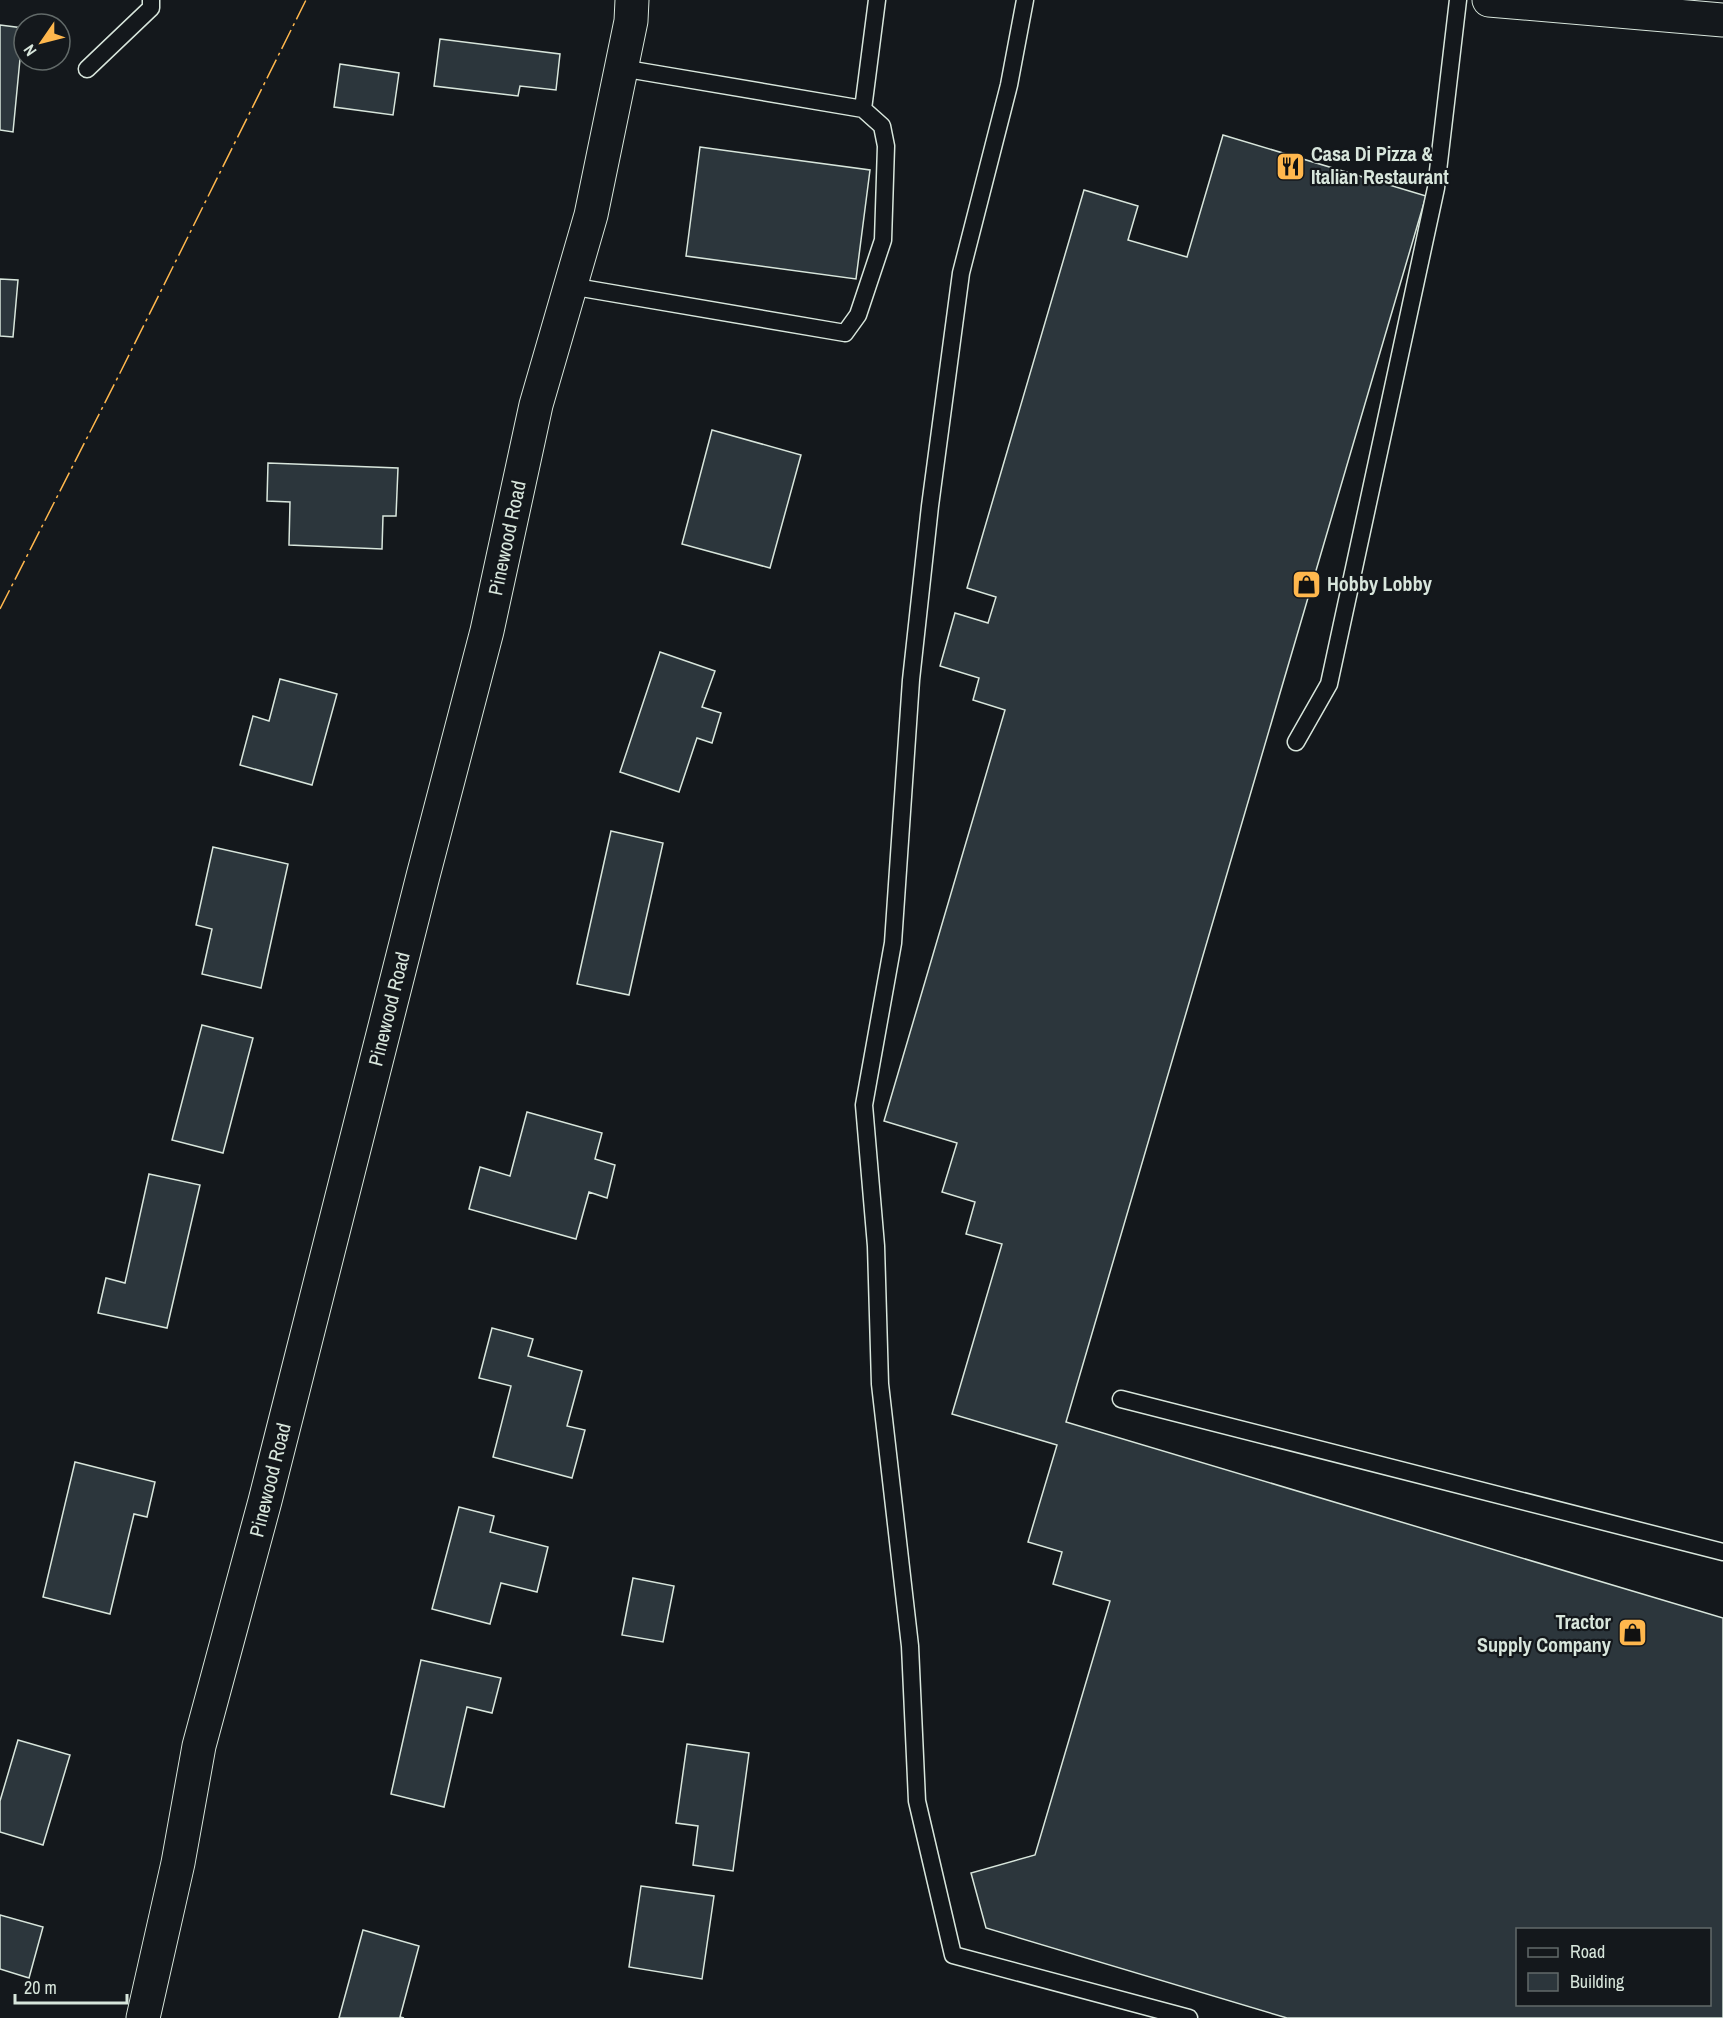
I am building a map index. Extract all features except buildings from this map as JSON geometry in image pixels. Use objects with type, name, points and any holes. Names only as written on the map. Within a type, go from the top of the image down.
[{"type":"street","name":"Pinewood Road","points":[[142,2018],[178,1863],[200,1746],[265,1501],[487,631],[536,405],[591,214],[631,21],[632,0]]},
{"type":"street","points":[[1489,0],[1723,20]]},
{"type":"lane","points":[[87,69],[151,8],[151,0]]},
{"type":"lane","points":[[863,109],[877,0]]},
{"type":"lane","points":[[1025,0],[1010,85],[961,273],[930,506],[911,680],[893,943],[864,1105],[876,1246],[880,1384],[910,1646],[917,1801],[952,1955],[1189,2018]]},
{"type":"lane","points":[[1296,741],[1329,684],[1436,188],[1458,0]]},
{"type":"lane","points":[[570,285],[845,333],[858,315],[883,240],[886,146],[882,126],[863,109],[621,68]]},
{"type":"lane","points":[[1121,1399],[1723,1552]]},
{"type":"power","points":[[0,609],[306,0]]},
{"type":"place","name":"Casa Di Pizza & Italian Restaurant","points":[[1290,166]]},
{"type":"place","name":"Hobby Lobby","points":[[1306,584]]},
{"type":"place","name":"Tractor Supply Company","points":[[1632,1633]]}]
